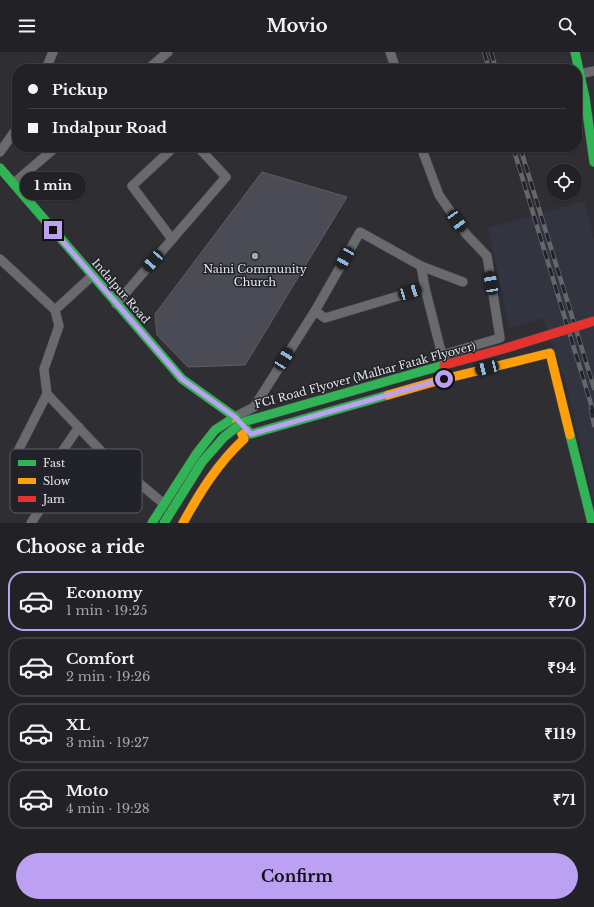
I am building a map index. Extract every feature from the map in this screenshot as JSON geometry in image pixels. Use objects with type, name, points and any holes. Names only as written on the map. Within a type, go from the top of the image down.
[{"type":"street","points":[[48,64],[53,52]]},
{"type":"street","points":[[154,64],[168,52]]},
{"type":"street","points":[[390,52],[394,64]]},
{"type":"street","points":[[575,52],[578,64]]},
{"type":"street","points":[[582,74],[594,71]]},
{"type":"street","points":[[582,84],[594,162]]},
{"type":"street","points":[[0,152],[12,135]]},
{"type":"street","points":[[14,183],[50,152]]},
{"type":"street","points":[[169,152],[132,186],[172,239]]},
{"type":"street","points":[[116,304],[226,177],[203,152]]},
{"type":"street","points":[[421,266],[424,288],[442,355],[500,338],[486,256],[466,234],[439,195],[423,152]]},
{"type":"street","name":"Indalpur Road","points":[[0,168],[182,379],[235,417],[251,434],[406,389],[550,353],[592,523]]},
{"type":"street","points":[[152,523],[197,453],[215,430],[254,407],[315,311],[360,232],[421,266],[463,282]]},
{"type":"street","points":[[0,259],[55,310],[59,326],[44,369],[48,394],[99,449]]},
{"type":"street","points":[[55,310],[92,276]]},
{"type":"street","points":[[315,311],[325,318],[424,288]]},
{"type":"street","name":"FCI Road Flyover (Malhar Fatak Flyover)","points":[[164,523],[202,462],[224,436],[243,422],[503,350],[594,321]]},
{"type":"street","points":[[19,449],[48,394]]},
{"type":"street","points":[[183,523],[213,475],[230,452],[244,439],[235,417]]},
{"type":"street","points":[[64,449],[79,427]]},
{"type":"street","points":[[142,486],[164,504]]},
{"type":"street","points":[[31,523],[38,513]]},
{"type":"shaded area","points":[[585,201],[594,240],[594,501],[566,385],[543,318],[509,328],[488,228]]},
{"type":"building","name":"Naini Community Church","points":[[262,172],[347,197],[245,365],[188,367],[157,335],[155,314]]},
{"type":"railway","points":[[484,52],[488,64]]},
{"type":"railway","points":[[491,52],[495,64]]},
{"type":"railway","points":[[515,152],[594,414]]},
{"type":"railway","points":[[522,152],[594,388]]},
{"type":"railway","points":[[591,409],[594,425]]},
{"type":"traffic: fast","points":[[575,52],[578,64]]},
{"type":"traffic: fast","points":[[582,84],[594,162]]},
{"type":"traffic: fast","points":[[0,168],[182,379],[235,417],[251,434],[388,395]]},
{"type":"traffic: fast","points":[[164,523],[202,462],[224,437],[243,422],[444,365]]},
{"type":"traffic: fast","points":[[152,523],[197,453],[215,430],[235,417]]},
{"type":"traffic: fast","points":[[570,435],[592,523]]},
{"type":"traffic: slow","points":[[388,395],[444,379],[550,353],[570,435]]},
{"type":"traffic: slow","points":[[183,523],[210,478],[244,439],[237,422]]},
{"type":"traffic: jam","points":[[444,365],[503,349],[594,321]]},
{"type":"place","name":"Naini Community Church","points":[[255,256]]},
{"type":"route","points":[[53,230],[182,379],[235,417],[251,434],[444,379]]}]
